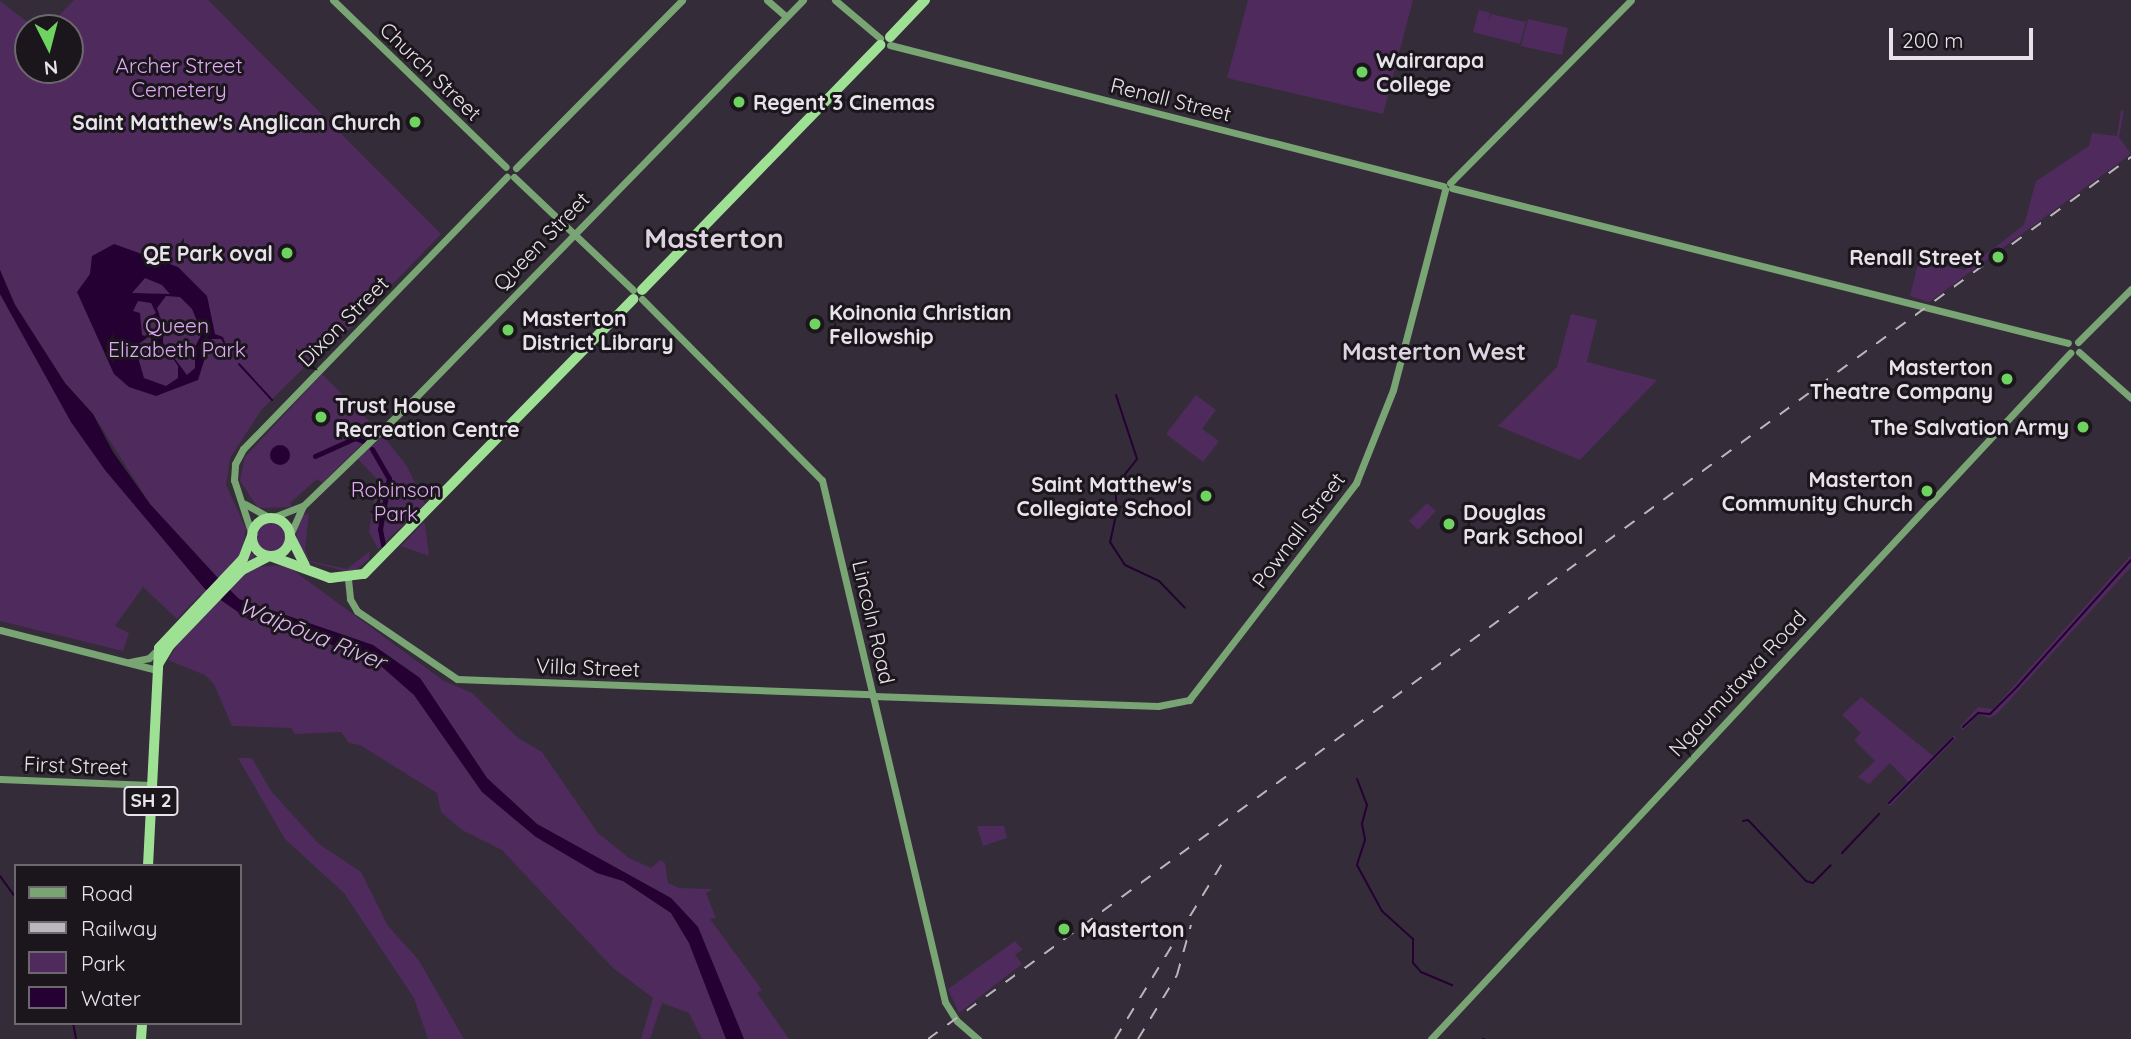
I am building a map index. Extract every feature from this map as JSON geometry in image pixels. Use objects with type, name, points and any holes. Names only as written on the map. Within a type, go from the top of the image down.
[{"type":"highway","points":[[252,535],[258,552],[310,570],[348,579],[372,567],[925,0]]},
{"type":"highway","points":[[270,518],[285,525],[300,561],[310,570]]},
{"type":"highway","name":"SH 2","points":[[148,864],[159,648],[239,568],[247,554],[256,525],[270,518]]},
{"type":"highway","name":"SH 2","points":[[239,568],[285,550],[290,535]]},
{"type":"highway","name":"SH 2","points":[[157,670],[170,645],[203,604]]},
{"type":"street","name":"Church Street","points":[[333,0],[512,174]]},
{"type":"street","name":"Dixon Street","points":[[252,535],[234,472],[243,449],[682,0]]},
{"type":"street","points":[[767,0],[784,15]]},
{"type":"street","name":"Queen Street","points":[[290,535],[303,506],[574,234],[784,15],[803,0]]},
{"type":"street","name":"Renall Street","points":[[835,0],[885,41],[1447,187],[2068,343],[2078,342]]},
{"type":"street","name":"Pownall Street","points":[[1180,704],[1197,692],[1356,483],[1393,390],[1447,187],[1630,0]]},
{"type":"street","points":[[512,174],[574,234]]},
{"type":"street","name":"Lincoln Road","points":[[574,234],[822,480],[939,978],[955,1019],[978,1039]]},
{"type":"street","points":[[2131,289],[2078,342],[2079,352],[2131,398]]},
{"type":"street","points":[[2068,343],[2070,353],[2079,352]]},
{"type":"street","name":"Ngaumutawa Road","points":[[1431,1039],[2070,353]]},
{"type":"street","points":[[242,502],[270,518]]},
{"type":"street","name":"Queen Street","points":[[270,518],[303,506]]},
{"type":"street","name":"Villa Street","points":[[348,579],[350,599],[358,611],[457,679],[1180,704]]},
{"type":"street","points":[[0,630],[157,670]]},
{"type":"street","points":[[126,662],[149,658],[159,648]]},
{"type":"street","name":"First Street","points":[[0,779],[151,785]]},
{"type":"green space","points":[[74,0],[208,0],[441,234],[330,349],[326,346],[262,409],[230,458],[226,485],[246,529],[242,553],[231,564],[236,568],[250,551],[255,557],[244,564],[254,567],[286,565],[444,681],[472,693],[518,738],[542,752],[598,833],[629,858],[651,868],[660,860],[665,863],[668,883],[679,888],[713,889],[706,893],[716,918],[710,919],[762,990],[757,993],[789,1039],[744,1039],[698,927],[671,898],[537,824],[487,778],[420,678],[373,645],[239,599],[224,584],[220,599],[238,612],[302,632],[381,666],[414,695],[482,792],[536,837],[597,873],[623,881],[671,913],[689,943],[726,1039],[702,1039],[689,1013],[662,1003],[650,1039],[641,1039],[653,998],[613,968],[502,850],[462,830],[441,812],[437,793],[360,745],[349,743],[341,732],[295,734],[291,728],[232,726],[214,684],[205,675],[168,660],[205,600],[200,595],[177,619],[143,587],[115,626],[129,633],[123,651],[0,621],[0,294],[71,422],[105,470],[205,589],[212,593],[222,582],[150,504],[93,414],[65,383],[15,304],[0,270],[0,1],[17,14],[14,14],[14,84],[84,84],[84,14],[60,14]]},
{"type":"green space","points":[[1248,0],[1413,0],[1383,114],[1227,78]]},
{"type":"green space","points":[[1479,10],[1490,13],[1488,23],[1491,14],[1526,22],[1520,44],[1473,32]]},
{"type":"green space","points":[[1528,19],[1568,28],[1562,55],[1521,46]]},
{"type":"green space","points":[[2121,110],[2124,111],[2119,137],[2131,154],[1929,302],[1910,296],[1919,260],[1965,270],[2024,225],[2036,181],[2089,146],[2092,133],[2117,136]]},
{"type":"green space","points":[[1571,314],[1597,320],[1587,362],[1657,380],[1580,460],[1498,426],[1557,367]]},
{"type":"green space","points":[[322,374],[377,429],[322,483],[317,479],[290,503],[292,507],[258,508],[240,481],[245,457]]},
{"type":"green space","points":[[1196,395],[1216,410],[1202,429],[1219,441],[1203,462],[1166,434]]},
{"type":"green space","name":"Robinson Park","points":[[383,436],[407,466],[425,504],[378,549],[369,532],[377,479],[358,459]]},
{"type":"green space","points":[[1427,503],[1436,511],[1418,530],[1409,521]]},
{"type":"green space","points":[[309,513],[305,549],[310,561],[347,569],[370,551],[369,559],[356,570],[345,571],[310,562],[297,542],[296,529],[301,516]]},
{"type":"green space","points":[[271,521],[283,525],[287,537],[283,549],[271,553],[259,549],[255,537],[259,525]]},
{"type":"green space","points":[[424,522],[425,524],[429,556],[401,546]]},
{"type":"green space","points":[[2131,555],[2131,567],[1997,714],[1989,718],[1979,714],[1963,730],[1960,727],[1978,707],[1993,709]]},
{"type":"green space","points":[[1861,697],[1933,756],[1954,735],[1956,738],[1890,806],[1887,803],[1908,782],[1890,763],[1869,784],[1858,777],[1875,761],[1854,740],[1861,733],[1842,715]]},
{"type":"green space","points":[[238,758],[252,758],[271,791],[319,844],[361,872],[388,926],[418,959],[464,1039],[428,1039],[414,998],[344,893],[285,839]]},
{"type":"green space","points":[[977,826],[1004,826],[1007,838],[983,846]]},
{"type":"green space","points":[[1015,941],[1023,950],[1015,954],[1022,964],[959,1013],[948,989]]},
{"type":"water","points":[[114,244],[178,267],[207,296],[215,334],[223,337],[229,353],[221,339],[211,339],[198,380],[156,396],[129,387],[114,374],[77,292],[90,274],[92,256]],"holes":[[[145,278],[162,285],[170,294],[132,293]],[[166,296],[180,297],[192,309],[202,333],[195,347],[195,368],[187,375],[163,343],[163,327],[151,336],[151,342],[166,348],[178,366],[178,378],[166,386],[144,378],[135,347],[148,337],[142,335],[140,313],[133,311],[138,301],[151,303],[156,313],[150,317],[161,320],[157,308]]]},
{"type":"water","name":"Waipōua River","points":[[0,270],[15,305],[65,383],[93,414],[113,452],[150,504],[216,576],[239,599],[373,645],[420,678],[487,778],[537,824],[671,898],[698,927],[744,1039],[726,1039],[689,943],[671,913],[623,881],[597,873],[536,837],[482,792],[414,695],[381,666],[302,632],[238,612],[205,589],[105,470],[71,422],[0,294]]},
{"type":"water","points":[[276,445],[284,445],[290,455],[284,465],[276,465],[270,459],[270,451]]},
{"type":"waterway","points":[[239,364],[272,400]]},
{"type":"waterway","points":[[1116,395],[1137,459],[1115,487],[1117,510],[1110,542],[1125,565],[1159,581],[1185,608]]},
{"type":"waterway","points":[[315,456],[355,438],[363,441]]},
{"type":"waterway","points":[[372,449],[389,478],[380,529],[383,545]]},
{"type":"waterway","points":[[1963,727],[1978,713],[1990,714],[2131,560]]},
{"type":"waterway","points":[[1889,803],[1953,738]]},
{"type":"waterway","points":[[1357,779],[1367,805],[1362,824],[1365,840],[1357,865],[1382,911],[1413,939],[1413,963],[1421,972],[1452,985]]},
{"type":"waterway","points":[[1842,853],[1879,814]]},
{"type":"waterway","points":[[1743,821],[1748,820],[1806,881],[1813,883],[1831,865]]},
{"type":"waterway","points":[[0,876],[14,895]]},
{"type":"waterway","points":[[73,1025],[76,1039]]},
{"type":"railway","points":[[928,1039],[2131,157]]},
{"type":"railway","points":[[1115,1039],[1222,864]]},
{"type":"railway","points":[[1138,1039],[1177,975],[1191,925]]},
{"type":"place","name":"Wairarapa College","points":[[1362,72]]},
{"type":"place","name":"Regent 3 Cinemas","points":[[739,102]]},
{"type":"place","name":"Saint Matthew's Anglican Church","points":[[415,122]]},
{"type":"place","name":"QE Park oval","points":[[287,253]]},
{"type":"place","name":"Renall Street","points":[[1998,257]]},
{"type":"place","name":"Koinonia Christian Fellowship","points":[[815,324]]},
{"type":"place","name":"Masterton District Library","points":[[508,330]]},
{"type":"place","name":"Masterton Theatre Company","points":[[2007,379]]},
{"type":"place","name":"Trust House Recreation Centre","points":[[321,417]]},
{"type":"place","name":"The Salvation Army","points":[[2083,427]]},
{"type":"place","name":"Masterton Community Church","points":[[1927,491]]},
{"type":"place","name":"Saint Matthew's Collegiate School","points":[[1206,496]]},
{"type":"place","name":"Douglas Park School","points":[[1449,524]]},
{"type":"place","name":"Masterton","points":[[1064,929]]},
{"type":"district","name":"Masterton","points":[[714,238]]},
{"type":"district","name":"Masterton West","points":[[1434,352]]},
{"type":"park label","name":"Archer Street Cemetery","points":[[179,77]]},
{"type":"park label","name":"Queen Elizabeth Park","points":[[177,337]]}]
